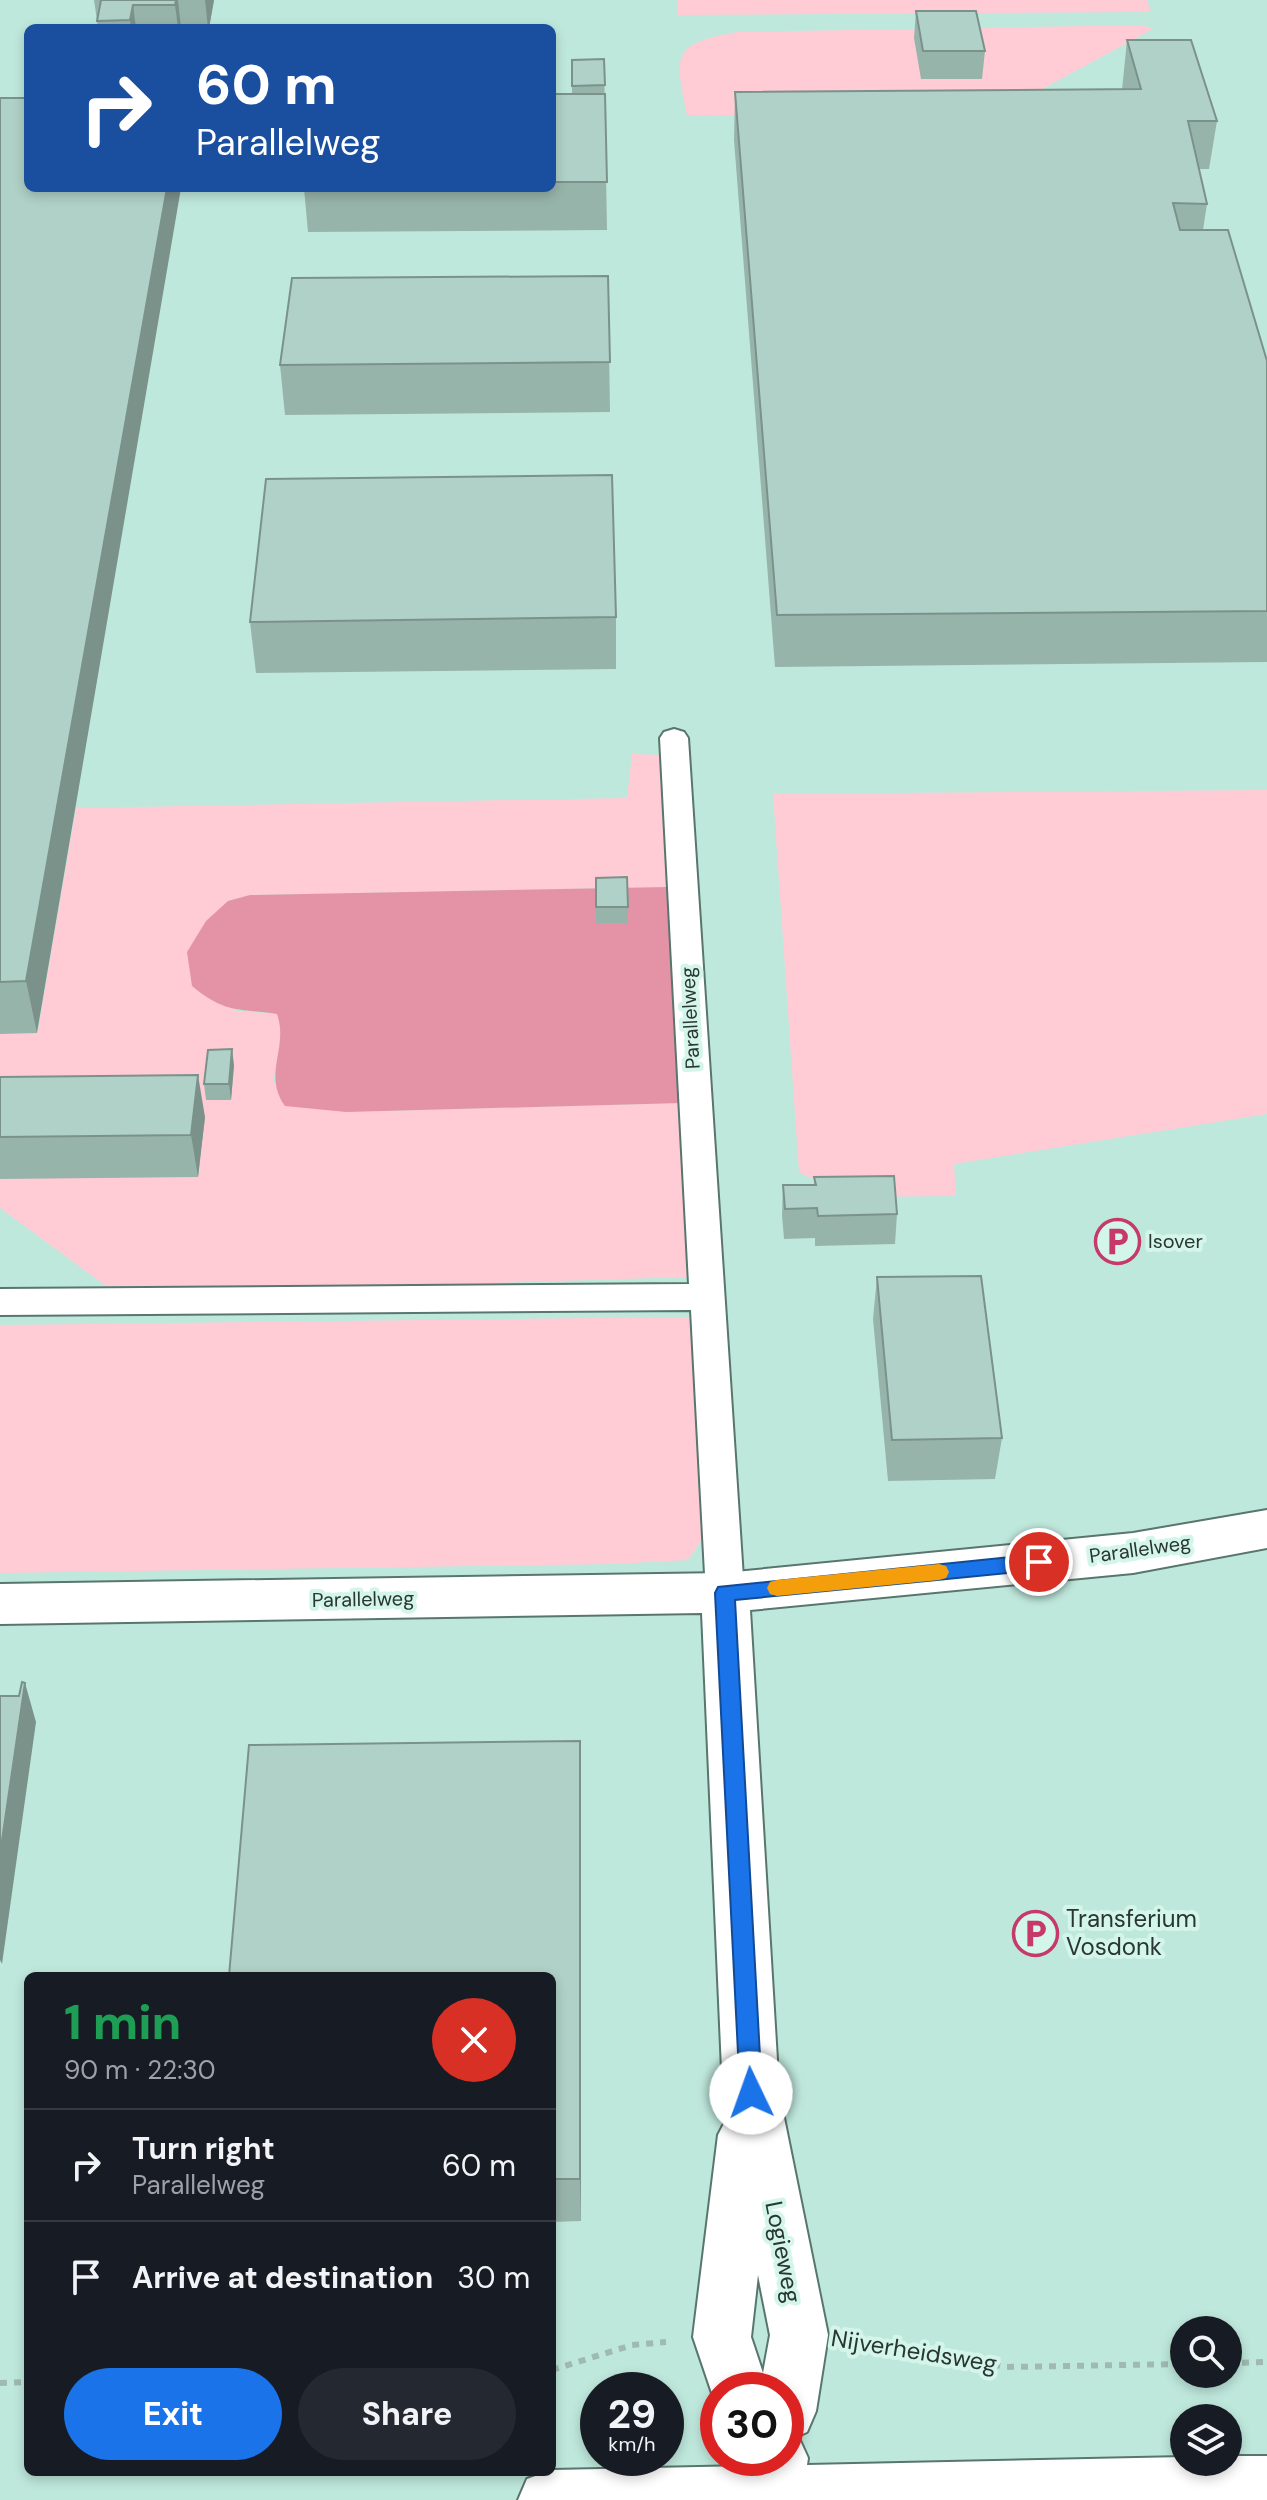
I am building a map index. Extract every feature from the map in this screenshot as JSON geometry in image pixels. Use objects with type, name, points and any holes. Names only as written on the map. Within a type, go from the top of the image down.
[{"type":"street","name":"Parallelweg","points":[[0,1604],[725,1593],[1133,1553],[1267,1529]]},
{"type":"street","name":"Logieweg","points":[[725,1593],[751,2093],[799,2335],[793,2372]]},
{"type":"street","name":"Logieweg","points":[[733,2372],[722,2337],[751,2093]]},
{"type":"street","points":[[548,2500],[770,2478],[1267,2486]]},
{"type":"lane","name":"Parallelweg","points":[[674,738],[725,1593]]},
{"type":"lane","points":[[0,1302],[707,1297]]},
{"type":"path","name":"Nijverheidsweg","points":[[799,2335],[856,2336],[1006,2367],[1170,2364]]},
{"type":"path","points":[[556,2369],[632,2345],[722,2337]]},
{"type":"path","points":[[1242,2363],[1267,2362]]},
{"type":"path","points":[[0,2383],[24,2382]]},
{"type":"shaded area","points":[[0,0],[1267,0],[1267,2500],[0,2500]]},
{"type":"shaded area","points":[[677,0],[1147,0],[1151,12],[677,15]]},
{"type":"shaded area","points":[[1143,25],[1153,29],[1013,105],[965,116],[687,115],[680,78],[680,65],[689,47],[716,36],[737,32]]},
{"type":"shaded area","points":[[632,754],[662,755],[669,887],[250,895],[228,901],[206,921],[235,1011],[277,1014],[283,1029],[273,1082],[346,1112],[681,1103],[689,1277],[423,1285],[106,1286],[0,1208],[0,1031],[38,1030],[76,808],[627,798]]},
{"type":"shaded area","points":[[1267,790],[1267,1114],[954,1164],[956,1196],[848,1197],[799,1172],[773,794]]},
{"type":"shaded area","points":[[669,887],[681,1103],[346,1112],[285,1106],[276,1083],[280,1038],[277,1014],[223,1006],[192,986],[187,952],[206,921],[228,901],[250,895]]},
{"type":"shaded area","points":[[691,1317],[704,1520],[701,1541],[688,1560],[613,1564],[0,1573],[0,1325]]},
{"type":"building","points":[[101,0],[176,0],[175,5],[133,5],[130,20],[97,21]]},
{"type":"building","points":[[916,11],[976,11],[985,51],[923,51]]},
{"type":"building","points":[[1127,40],[1191,40],[1217,121],[1188,121],[1207,204],[1173,203],[1180,230],[1228,230],[1267,361],[1267,611],[777,615],[735,92],[1141,89]]},
{"type":"building","points":[[604,59],[605,85],[572,86],[572,60]]},
{"type":"building","points":[[556,94],[605,94],[607,182],[556,182]]},
{"type":"building","points":[[0,98],[24,98],[24,192],[166,192],[26,981],[0,982]]},
{"type":"building","points":[[608,276],[610,362],[280,365],[292,278]]},
{"type":"building","points":[[612,475],[616,617],[250,622],[266,479]]},
{"type":"building","points":[[627,877],[628,907],[596,907],[596,878]]},
{"type":"building","points":[[232,1049],[229,1084],[204,1084],[208,1050]]},
{"type":"building","points":[[198,1075],[191,1135],[0,1137],[0,1077]]},
{"type":"building","points":[[894,1176],[897,1214],[818,1216],[817,1208],[785,1209],[783,1185],[816,1185],[814,1177]]},
{"type":"building","points":[[981,1276],[1002,1438],[892,1440],[877,1277]]},
{"type":"building","points":[[22,1682],[25,1683],[0,1854],[0,1696],[19,1696]]},
{"type":"building","points":[[580,1741],[580,2179],[556,2179],[556,1972],[229,1972],[249,1745]]},
{"type":"slow traffic","points":[[777,1588],[939,1572]]},
{"type":"place","name":"Isover","points":[[1117,1241]]},
{"type":"place","name":"Transferium Vosdonk","points":[[1035,1933]]},
{"type":"route","points":[[751,2093],[725,1593],[1039,1562]]}]
